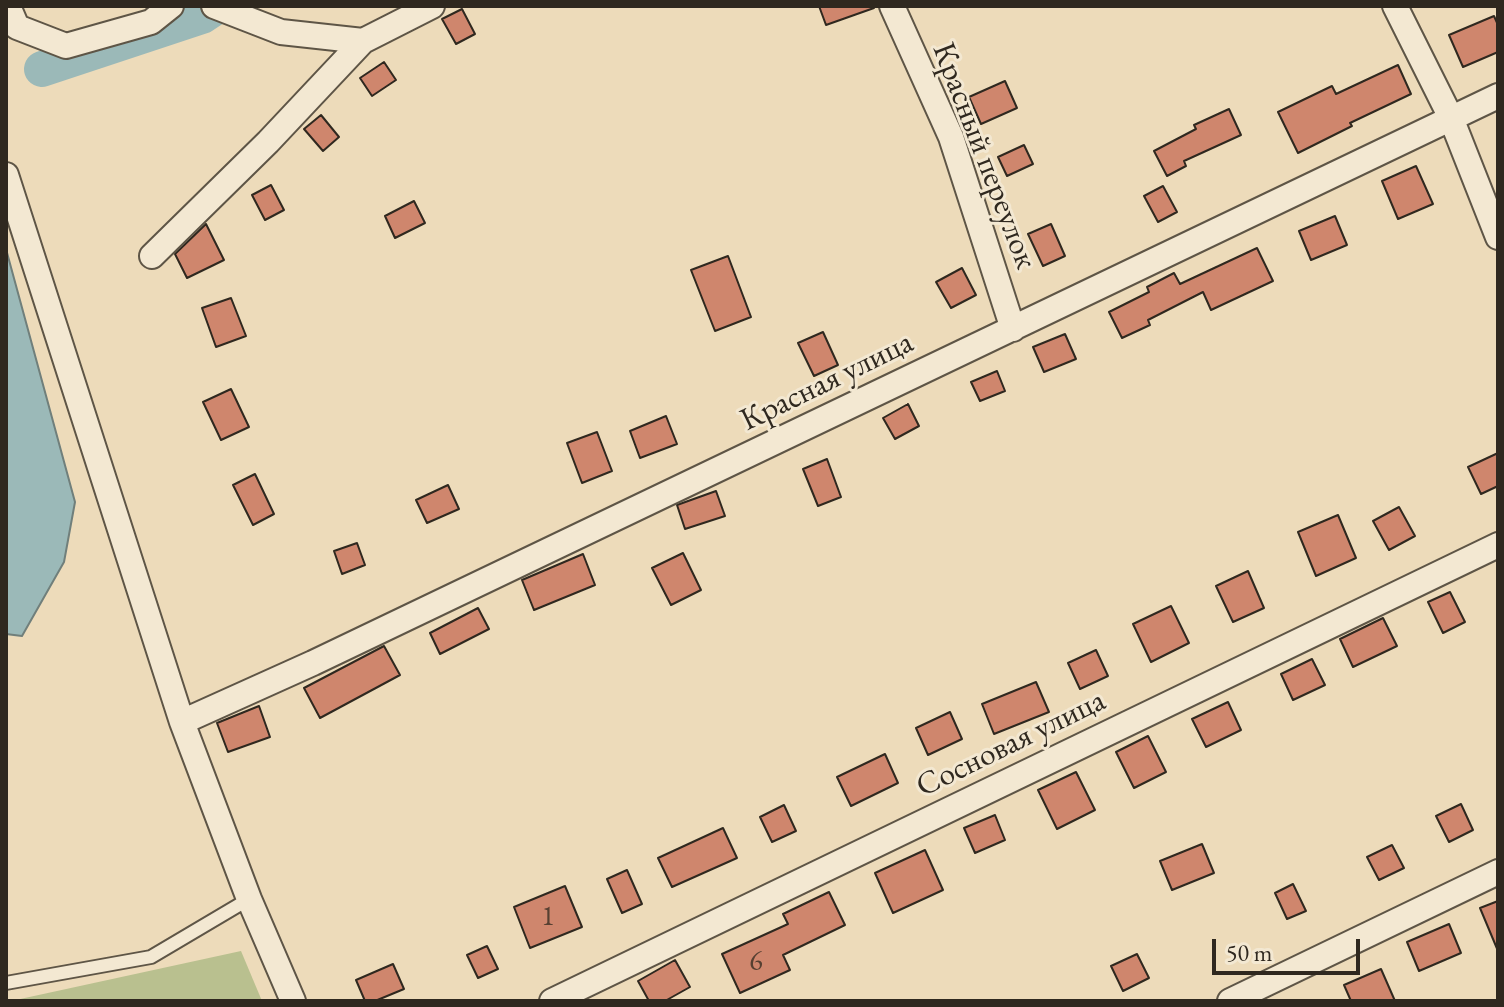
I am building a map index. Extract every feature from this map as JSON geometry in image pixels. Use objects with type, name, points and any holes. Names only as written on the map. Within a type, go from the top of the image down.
[{"type":"street","points":[[8,6],[17,27],[66,46],[151,22],[171,6]]},
{"type":"street","points":[[214,6],[281,32],[363,41]]},
{"type":"street","points":[[152,256],[268,142],[363,41],[432,6]]},
{"type":"street","name":"Красный переулок","points":[[892,6],[951,137],[1013,329]]},
{"type":"street","points":[[1395,6],[1451,118],[1498,237]]},
{"type":"street","name":"Красная улица","points":[[182,722],[313,663],[1498,96]]},
{"type":"street","points":[[6,175],[182,722],[249,899],[293,1001]]},
{"type":"street","name":"Сосновая улица","points":[[552,1001],[1498,545]]},
{"type":"street","points":[[1230,1001],[1498,872]]},
{"type":"lane","points":[[6,983],[151,957],[249,899]]},
{"type":"green space","points":[[241,951],[262,1001],[11,1001]]},
{"type":"water","points":[[6,249],[75,502],[64,562],[22,636],[6,634]]},
{"type":"building","points":[[819,6],[874,6],[874,8],[826,25]]},
{"type":"building","points":[[462,9],[475,34],[456,44],[442,19]]},
{"type":"building","points":[[1494,16],[1498,25],[1498,52],[1463,67],[1449,35]]},
{"type":"building","points":[[384,62],[396,80],[372,96],[360,78]]},
{"type":"building","points":[[1398,65],[1411,94],[1350,123],[1352,126],[1298,153],[1278,112],[1332,86],[1336,94]]},
{"type":"building","points":[[1005,81],[1017,108],[981,124],[969,97]]},
{"type":"building","points":[[1229,109],[1241,135],[1184,161],[1186,166],[1167,176],[1154,151],[1196,129],[1194,125]]},
{"type":"building","points":[[321,115],[339,137],[323,151],[304,129]]},
{"type":"building","points":[[1024,145],[1033,164],[1007,176],[998,157]]},
{"type":"building","points":[[1416,166],[1433,204],[1398,219],[1382,181]]},
{"type":"building","points":[[271,185],[284,210],[265,220],[252,195]]},
{"type":"building","points":[[1163,186],[1177,212],[1158,222],[1144,196]]},
{"type":"building","points":[[414,201],[425,223],[395,238],[385,216]]},
{"type":"building","points":[[1335,216],[1347,245],[1311,260],[1299,231]]},
{"type":"building","points":[[206,224],[224,260],[187,278],[175,254]]},
{"type":"building","points":[[1051,224],[1065,256],[1043,266],[1028,234]]},
{"type":"building","points":[[1257,248],[1273,281],[1211,310],[1203,292],[1148,320],[1150,325],[1122,338],[1109,312],[1149,292],[1147,287],[1174,273],[1180,284]]},
{"type":"building","points":[[728,256],[751,317],[715,331],[691,270]]},
{"type":"building","points":[[962,268],[976,295],[951,308],[936,282]]},
{"type":"building","points":[[231,298],[246,336],[216,347],[202,308]]},
{"type":"building","points":[[823,332],[838,365],[814,376],[798,343]]},
{"type":"building","points":[[1065,334],[1076,359],[1044,372],[1033,347]]},
{"type":"building","points":[[997,371],[1005,391],[980,401],[971,382]]},
{"type":"building","points":[[231,389],[249,427],[221,440],[203,402]]},
{"type":"building","points":[[908,404],[919,426],[895,439],[883,418]]},
{"type":"building","points":[[666,416],[677,444],[640,458],[630,431]]},
{"type":"building","points":[[597,432],[612,471],[582,483],[567,443]]},
{"type":"building","points":[[1498,453],[1498,486],[1481,494],[1468,467]]},
{"type":"building","points":[[827,459],[841,497],[818,506],[803,469]]},
{"type":"building","points":[[255,474],[274,514],[253,525],[233,485]]},
{"type":"building","points":[[448,485],[459,509],[427,523],[416,500]]},
{"type":"building","points":[[716,491],[725,516],[685,529],[677,505]]},
{"type":"building","points":[[1399,507],[1415,536],[1389,550],[1373,521]]},
{"type":"building","points":[[1338,515],[1356,558],[1316,576],[1298,532]]},
{"type":"building","points":[[357,543],[365,565],[342,574],[334,551]]},
{"type":"building","points":[[683,553],[701,590],[671,605],[652,568]]},
{"type":"building","points":[[583,554],[595,585],[534,610],[522,580]]},
{"type":"building","points":[[1248,571],[1264,608],[1233,622],[1216,586]]},
{"type":"building","points":[[1450,592],[1465,622],[1443,633],[1428,602]]},
{"type":"building","points":[[1171,606],[1189,643],[1151,662],[1133,624]]},
{"type":"building","points":[[478,608],[489,629],[440,654],[430,633]]},
{"type":"building","points":[[1383,618],[1397,646],[1353,667],[1340,639]]},
{"type":"building","points":[[384,646],[400,675],[320,718],[304,688]]},
{"type":"building","points":[[1096,650],[1108,676],[1080,689],[1068,663]]},
{"type":"building","points":[[1312,659],[1325,685],[1293,700],[1281,674]]},
{"type":"building","points":[[1036,682],[1049,712],[994,734],[982,704]]},
{"type":"building","points":[[1228,702],[1241,730],[1206,747],[1192,719]]},
{"type":"building","points":[[259,706],[270,737],[228,752],[217,723]]},
{"type":"building","points":[[950,712],[962,739],[928,755],[916,728]]},
{"type":"building","points":[[1148,736],[1166,772],[1134,788],[1116,752]]},
{"type":"building","points":[[885,754],[898,783],[851,806],[837,777]]},
{"type":"building","points":[[1076,772],[1095,810],[1057,829],[1038,790]]},
{"type":"building","points":[[1461,804],[1473,830],[1449,842],[1436,816]]},
{"type":"building","points":[[784,805],[796,831],[772,842],[760,817]]},
{"type":"building","points":[[995,815],[1005,840],[975,853],[964,828]]},
{"type":"building","points":[[723,828],[737,858],[672,887],[658,858]]},
{"type":"building","points":[[1202,844],[1214,873],[1172,890],[1160,861]]},
{"type":"building","points":[[1392,845],[1404,868],[1379,880],[1367,857]]},
{"type":"building","points":[[925,850],[943,890],[893,913],[875,873]]},
{"type":"building","points":[[627,870],[642,904],[622,913],[607,879]]},
{"type":"building","points":[[1293,884],[1306,911],[1287,919],[1275,893]]},
{"type":"building","points":[[565,886],[582,927],[530,948],[514,907]]},
{"type":"building","points":[[829,892],[845,925],[783,955],[790,970],[740,993],[722,954],[788,924],[783,914]]},
{"type":"building","points":[[1498,901],[1498,951],[1480,908]]},
{"type":"building","points":[[1449,924],[1461,953],[1419,971],[1407,942]]},
{"type":"building","points":[[487,946],[498,969],[478,978],[467,955]]},
{"type":"building","points":[[1137,954],[1149,978],[1123,991],[1111,966]]},
{"type":"building","points":[[675,960],[690,987],[665,1001],[649,1001],[638,981]]},
{"type":"building","points":[[393,964],[404,989],[375,1001],[365,1001],[356,980]]},
{"type":"building","points":[[1381,969],[1395,1001],[1351,1001],[1344,985]]},
{"type":"waterway","points":[[42,69],[202,16],[217,6]]}]
